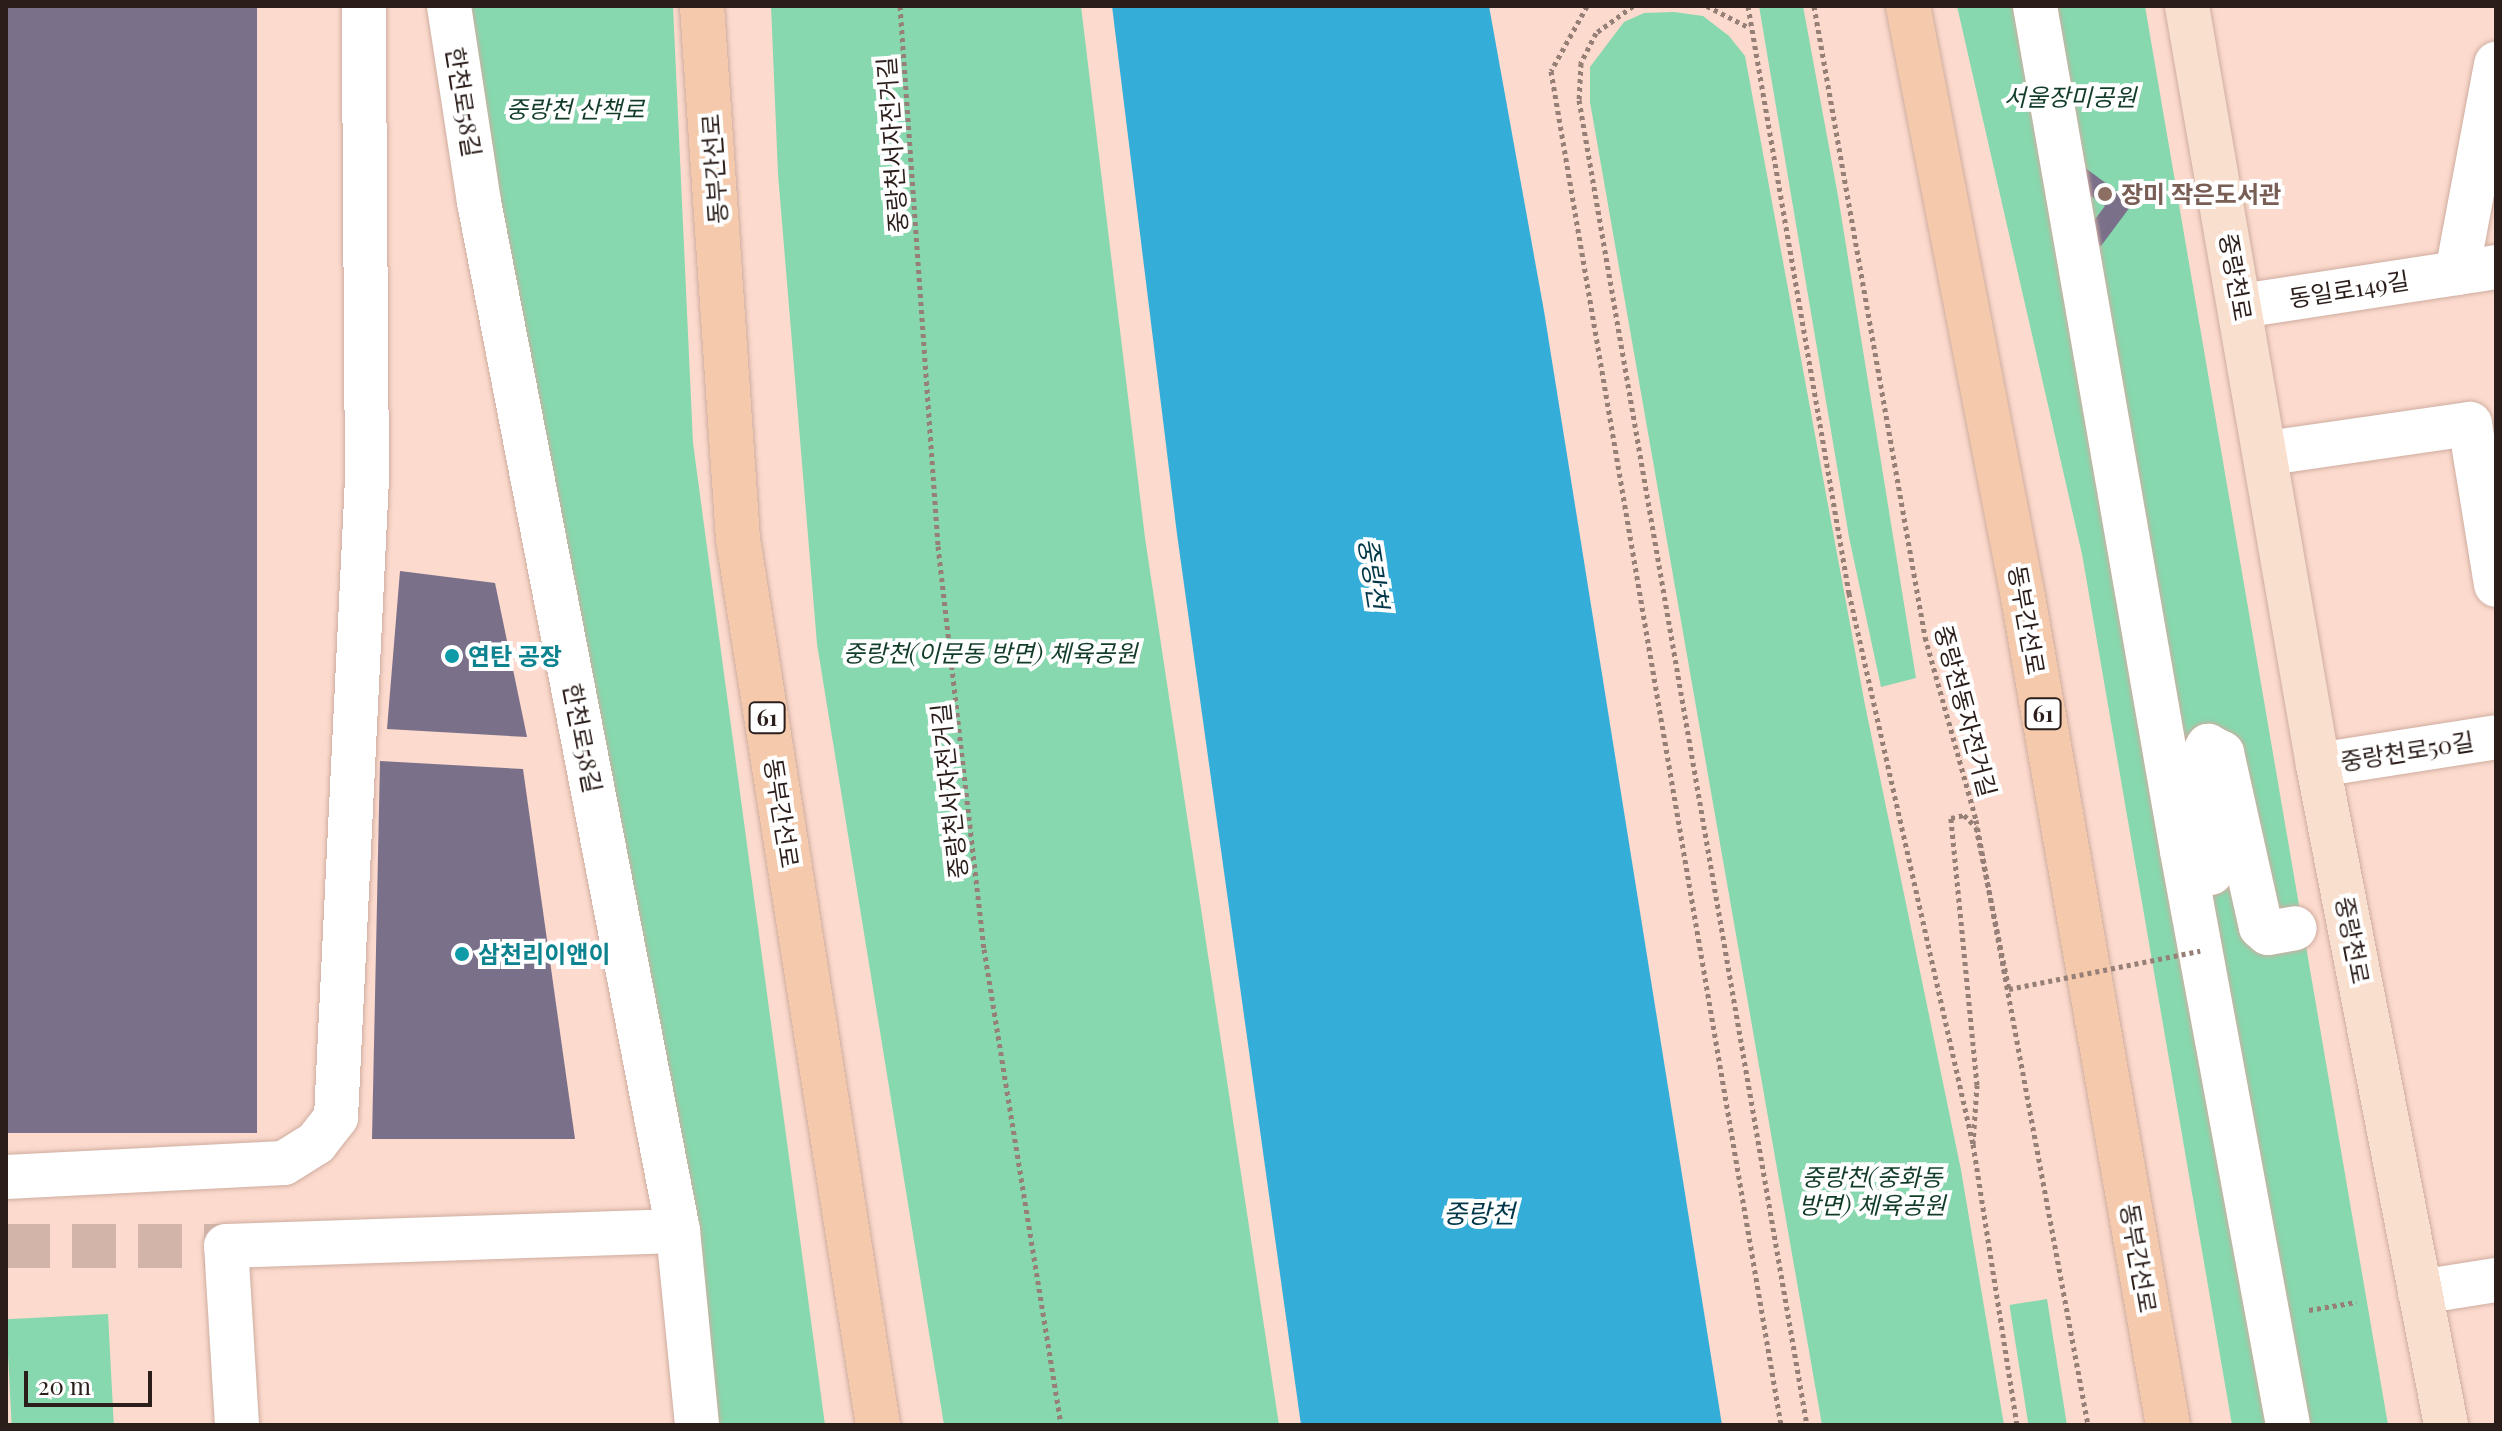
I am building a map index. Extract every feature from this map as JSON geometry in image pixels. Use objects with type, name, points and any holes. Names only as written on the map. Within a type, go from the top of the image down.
[{"type":"highway","name":"동부간선로","points":[[702,6],[738,539],[878,1425]]},
{"type":"highway","name":"동부간선로","points":[[1908,6],[2023,597],[2168,1425]]},
{"type":"main road","name":"중랑천로","points":[[2187,6],[2268,453],[2318,765],[2446,1425]]},
{"type":"street","points":[[6,1177],[284,1163],[316,1143],[336,1117],[367,479],[364,6]]},
{"type":"street","name":"한천로58길","points":[[449,6],[479,202],[678,1231],[697,1425]]},
{"type":"street","points":[[2035,6],[2200,951],[2288,1425]]},
{"type":"street","name":"동일로149길","points":[[2242,306],[2477,270],[2496,64]]},
{"type":"street","points":[[2268,453],[2470,424],[2496,585]]},
{"type":"street","name":"중랑천로50길","points":[[2318,765],[2496,737]]},
{"type":"street","points":[[2200,951],[2209,947],[2215,934],[2202,757],[2208,746],[2222,753],[2261,927],[2268,933],[2295,928]]},
{"type":"street","points":[[237,1425],[226,1246],[678,1231]]},
{"type":"street","points":[[2420,1292],[2496,1280]]},
{"type":"path","name":"중랑천서자전거길","points":[[900,6],[938,546],[984,949],[1061,1425]]},
{"type":"path","points":[[1587,6],[1551,71],[1781,1425]]},
{"type":"path","points":[[1633,6],[1596,33],[1581,63],[1579,100],[1807,1425]]},
{"type":"path","points":[[1707,6],[1751,28]]},
{"type":"path","points":[[1748,6],[1849,593],[1973,1144],[2017,1425]]},
{"type":"path","name":"중랑천동자전거길","points":[[1814,6],[1925,637],[1976,820],[2088,1425]]},
{"type":"path","points":[[1973,1144],[1977,1085],[1951,818],[1964,815],[1976,827],[2009,989],[2200,951]]},
{"type":"green space","name":"중랑천 산책로","points":[[452,6],[673,6],[693,443],[825,1425],[715,1425]]},
{"type":"green space","name":"중랑천(이문동 방면) 체육공원","points":[[771,6],[1081,6],[1145,538],[1279,1425],[944,1425],[817,644],[778,174]]},
{"type":"green space","points":[[1759,6],[1803,6],[1838,196],[1916,678],[1881,687],[1849,537]]},
{"type":"green space","name":"서울장미공원","points":[[1957,6],[2145,6],[2388,1425],[2232,1425],[2082,554]]},
{"type":"green space","name":"중랑천(중화동 방면) 체육공원","points":[[1674,12],[1703,16],[1729,36],[1745,56],[1865,705],[1961,1170],[2004,1425],[1822,1425],[1590,102],[1590,67],[1624,22],[1644,13]]},
{"type":"green space","points":[[2047,1299],[2067,1424],[2028,1425],[2009,1305]]},
{"type":"green space","points":[[108,1314],[114,1425],[12,1425],[6,1319]]},
{"type":"water","name":"중랑천","points":[[1112,6],[1489,6],[1544,311],[1722,1425],[1301,1425],[1177,534]]},
{"type":"building","points":[[6,6],[257,6],[257,1133],[6,1133]]},
{"type":"building","name":"장미 작은도서관","points":[[2073,159],[2133,203],[2101,246],[2084,234],[2105,206],[2077,186]]},
{"type":"building","name":"연탄 공장","points":[[400,571],[495,583],[527,737],[387,729]]},
{"type":"building","name":"삼천리이앤이","points":[[380,761],[523,769],[575,1139],[372,1139]]},
{"type":"tunnel","points":[[6,1246],[226,1246]]},
{"type":"place","name":"장미 작은도서관","points":[[2105,194]]},
{"type":"place","name":"연탄 공장","points":[[452,656]]},
{"type":"place","name":"삼천리이앤이","points":[[462,954]]}]
